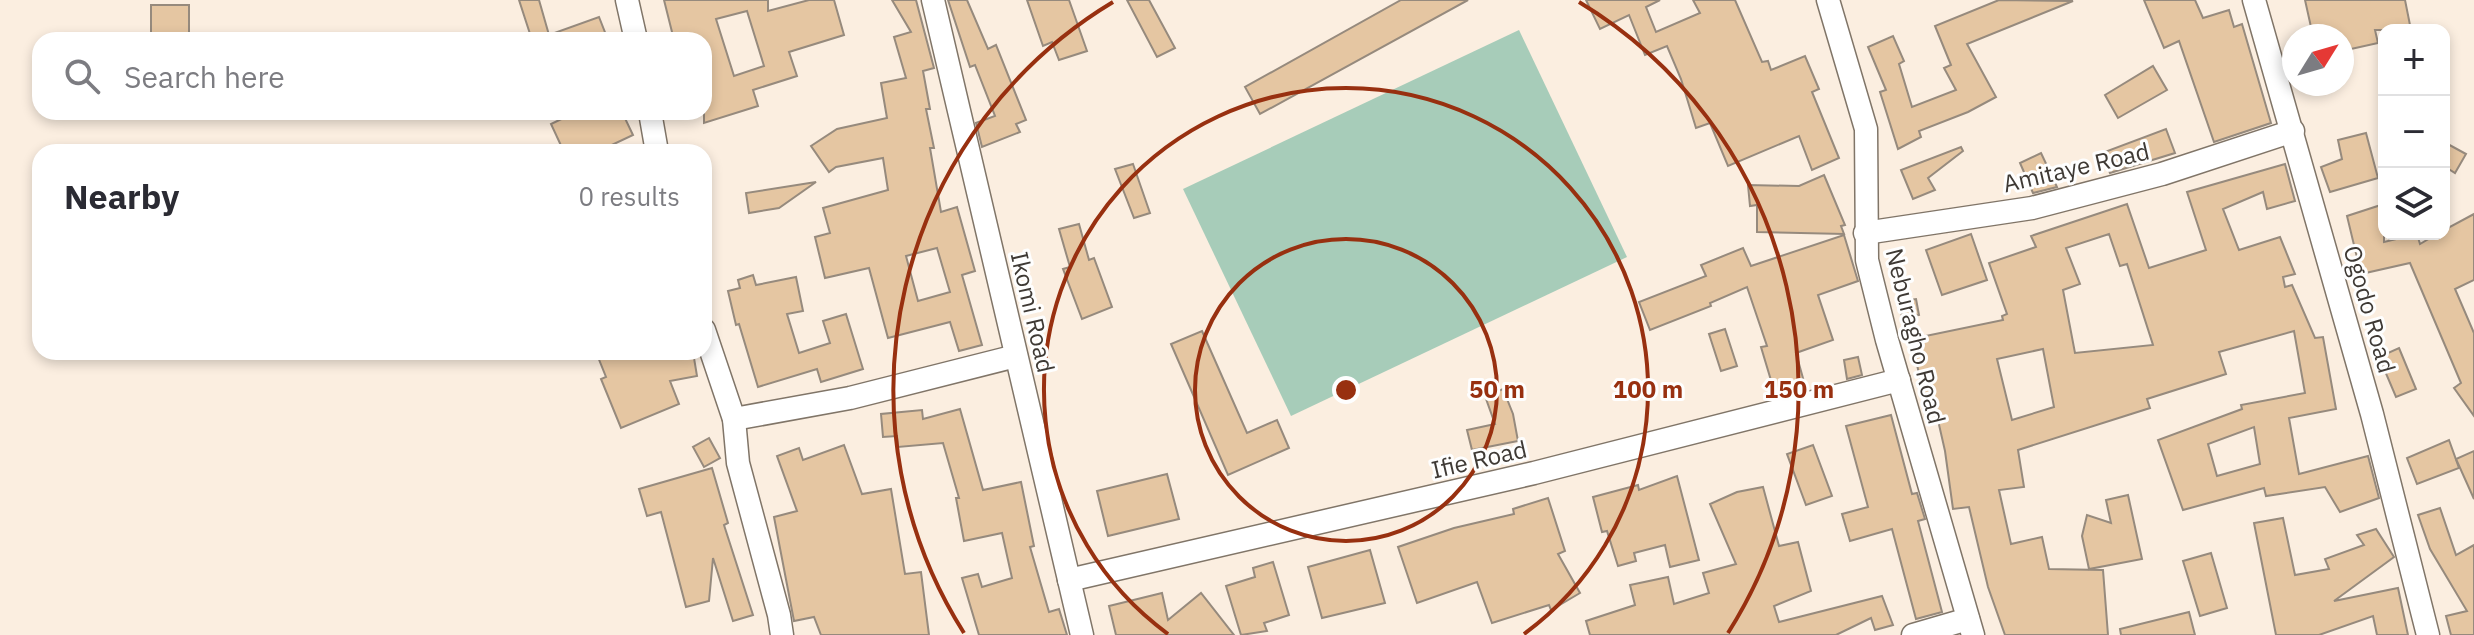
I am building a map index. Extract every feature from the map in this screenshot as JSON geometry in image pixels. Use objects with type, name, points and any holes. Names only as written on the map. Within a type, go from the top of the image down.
[{"type":"street","points":[[627,0],[634,32]]},
{"type":"street","name":"Ikomi Road","points":[[933,0],[1082,635]]},
{"type":"street","name":"Neburagho Road","points":[[1828,0],[1866,129],[1867,260],[1970,627]]},
{"type":"street","name":"Ogodo Road","points":[[2254,0],[2372,414],[2428,635]]},
{"type":"street","points":[[651,120],[656,144]]},
{"type":"street","name":"Amitaye Road","points":[[1865,233],[2032,208],[2162,174],[2293,131]]},
{"type":"street","points":[[712,354],[734,419],[738,463],[782,635]]},
{"type":"street","points":[[734,419],[850,398],[1016,356]]},
{"type":"street","name":"Ifie Road","points":[[1069,580],[1534,473],[1899,380]]},
{"type":"street","points":[[1913,635],[1970,627]]},
{"type":"green space","points":[[1519,30],[1627,257],[1291,416],[1183,189]]},
{"type":"building","points":[[519,0],[539,0],[548,32],[529,32]]},
{"type":"building","points":[[664,0],[768,0],[768,11],[809,0],[834,0],[844,35],[789,52],[797,76],[753,90],[758,106],[704,123],[704,120],[712,120],[712,32],[672,32]],"holes":[[[747,11],[764,66],[734,76],[716,19]]]},
{"type":"building","points":[[892,0],[916,0],[934,68],[923,71],[930,109],[926,109],[934,148],[930,148],[941,212],[957,207],[975,271],[962,275],[982,345],[959,351],[950,322],[888,338],[869,268],[825,278],[815,237],[830,233],[823,208],[888,190],[883,158],[836,167],[829,172],[811,146],[837,129],[887,118],[881,83],[906,78],[894,37],[911,32]],"holes":[[[937,248],[950,292],[918,301],[906,256]]]},
{"type":"building","points":[[948,0],[967,0],[988,49],[996,45],[1026,120],[1016,124],[1020,132],[982,147],[976,123],[995,116],[975,65],[970,67]]},
{"type":"building","points":[[1027,0],[1069,0],[1087,51],[1059,60],[1052,42],[1043,46]]},
{"type":"building","points":[[1127,0],[1149,0],[1175,48],[1157,57]]},
{"type":"building","points":[[1401,0],[1468,0],[1260,114],[1245,87]]},
{"type":"building","points":[[1586,0],[1660,0],[1646,7],[1656,32],[1700,13],[1693,0],[1735,0],[1762,62],[1768,61],[1771,70],[1805,56],[1819,89],[1812,92],[1839,158],[1812,170],[1799,136],[1728,166],[1710,123],[1696,128],[1667,46],[1645,55],[1629,15],[1600,29]]},
{"type":"building","points":[[1999,0],[2073,1],[1967,44],[1996,97],[1968,112],[1919,131],[1921,137],[1898,149],[1880,92],[1886,90],[1868,47],[1893,36],[1904,61],[1899,64],[1912,107],[1956,90],[1944,68],[1951,65],[1935,26]]},
{"type":"building","points":[[2144,0],[2195,0],[2203,18],[2229,10],[2234,27],[2242,24],[2271,123],[2214,142],[2179,41],[2164,48]]},
{"type":"building","points":[[2305,0],[2405,0],[2410,24],[2378,24],[2378,30],[2375,30],[2378,43],[2354,48],[2354,24],[2310,24]]},
{"type":"building","points":[[151,5],[189,5],[189,32],[151,32]]},
{"type":"building","points":[[599,17],[605,32],[557,32]]},
{"type":"building","points":[[2153,66],[2167,90],[2118,118],[2105,95]]},
{"type":"building","points":[[559,120],[626,120],[633,135],[614,144],[560,144],[551,124]]},
{"type":"building","points":[[2166,129],[2175,153],[2110,173],[2102,153]]},
{"type":"building","points":[[2366,133],[2378,178],[2330,192],[2321,167],[2342,159],[2338,140]]},
{"type":"building","points":[[2450,145],[2466,154],[2455,173],[2450,170]]},
{"type":"building","points":[[1961,147],[1963,151],[1928,178],[1935,190],[1913,199],[1901,170]]},
{"type":"building","points":[[2041,153],[2057,187],[2033,193],[2020,163]]},
{"type":"building","points":[[1133,164],[1150,213],[1134,218],[1115,169]]},
{"type":"building","points":[[2285,164],[2295,201],[2267,209],[2263,192],[2223,209],[2239,250],[2280,237],[2295,274],[2283,277],[2285,287],[2292,285],[2315,338],[2323,337],[2336,409],[2289,418],[2299,474],[2368,456],[2379,498],[2340,512],[2325,487],[2266,496],[2264,488],[2183,510],[2158,440],[2242,409],[2241,405],[2305,393],[2294,331],[2219,352],[2226,374],[2147,399],[2150,408],[2018,450],[2024,487],[1999,490],[2011,544],[2042,537],[2049,569],[2103,570],[2108,635],[2005,635],[1988,587],[1969,507],[1953,509],[1935,407],[1927,408],[1911,339],[2003,320],[2002,316],[2007,314],[1989,263],[2036,247],[2031,236],[2127,204],[2149,268],[2206,250],[2187,192]],"holes":[[[2109,234],[2120,266],[2127,264],[2153,345],[2075,353],[2063,290],[2080,284],[2066,248]],[[2043,349],[2054,407],[2012,420],[1997,359]],[[2254,427],[2260,464],[2217,476],[2208,444]]]},
{"type":"building","points":[[1824,175],[1845,225],[1841,226],[1844,234],[1757,232],[1757,205],[1750,206],[1748,185],[1799,186]]},
{"type":"building","points":[[816,182],[779,208],[749,213],[746,193]]},
{"type":"building","points":[[2378,206],[2378,240],[2419,240],[2420,244],[2427,240],[2450,240],[2450,227],[2474,214],[2474,280],[2455,289],[2474,333],[2474,416],[2454,388],[2461,383],[2410,263],[2361,274],[2347,216]]},
{"type":"building","points":[[1079,224],[1089,260],[1094,258],[1112,307],[1082,319],[1063,269],[1070,267],[1059,229]]},
{"type":"building","points":[[1971,234],[1987,280],[1942,295],[1926,250]]},
{"type":"building","points":[[1844,235],[1858,281],[1818,295],[1833,340],[1796,353],[1806,389],[1776,397],[1761,347],[1767,346],[1747,287],[1710,303],[1711,306],[1650,330],[1639,302],[1706,276],[1701,265],[1743,248],[1751,266]]},
{"type":"building","points":[[753,275],[756,285],[796,277],[803,311],[787,314],[799,353],[830,343],[823,321],[846,314],[863,369],[821,382],[817,369],[758,387],[739,324],[736,325],[728,291],[740,288],[738,280]]},
{"type":"building","points":[[1916,299],[1919,315],[1902,318],[1900,301]]},
{"type":"building","points":[[1725,329],[1737,366],[1721,371],[1709,334]]},
{"type":"building","points":[[1202,331],[1247,433],[1277,420],[1289,448],[1228,475],[1171,344]]},
{"type":"building","points":[[2399,348],[2416,389],[2396,397],[2379,357]]},
{"type":"building","points":[[1858,357],[1862,375],[1847,379],[1844,360]]},
{"type":"building","points":[[599,360],[694,360],[697,376],[670,381],[679,404],[621,428],[601,379],[606,377]]},
{"type":"building","points":[[1503,389],[1513,414],[1518,441],[1472,450],[1467,430],[1495,424],[1485,396]]},
{"type":"building","points":[[960,409],[983,490],[1021,482],[1034,546],[1030,547],[1049,612],[1059,609],[1067,635],[979,635],[962,578],[978,574],[982,587],[1012,578],[1002,533],[964,541],[956,498],[959,498],[943,443],[898,447],[897,436],[883,437],[881,414],[922,410],[923,419]]},
{"type":"building","points":[[1891,415],[1912,494],[1917,493],[1925,519],[1918,521],[1942,612],[1916,619],[1892,529],[1850,541],[1842,514],[1868,507],[1846,426]]},
{"type":"building","points":[[709,438],[720,458],[704,467],[693,447]]},
{"type":"building","points":[[2449,440],[2459,468],[2417,484],[2407,458]]},
{"type":"building","points":[[844,445],[862,494],[891,489],[905,574],[921,572],[929,635],[821,635],[814,617],[794,621],[774,517],[797,511],[777,456],[799,448],[803,460]]},
{"type":"building","points":[[1813,445],[1832,496],[1806,505],[1787,454]]},
{"type":"building","points":[[2474,451],[2474,499],[2456,459]]},
{"type":"building","points":[[712,468],[728,523],[724,525],[753,615],[733,621],[713,558],[709,601],[686,607],[661,512],[647,516],[639,489]]},
{"type":"building","points":[[1167,474],[1179,519],[1108,536],[1097,491]]},
{"type":"building","points":[[1677,476],[1699,560],[1670,567],[1665,545],[1634,553],[1636,561],[1618,566],[1607,531],[1602,532],[1593,497],[1638,485],[1639,490]]},
{"type":"building","points":[[1763,487],[1779,546],[1798,542],[1811,591],[1774,606],[1779,622],[1882,596],[1893,625],[1875,630],[1871,618],[1836,635],[1590,635],[1586,621],[1635,605],[1630,585],[1668,577],[1674,604],[1709,593],[1703,573],[1736,564],[1710,504],[1737,492]]},
{"type":"building","points":[[2128,495],[2142,559],[2089,569],[2082,536],[2087,515],[2111,523],[2106,500]]},
{"type":"building","points":[[1548,498],[1565,551],[1558,554],[1580,593],[1551,610],[1549,605],[1492,623],[1477,582],[1417,603],[1398,547],[1454,528],[1514,514],[1513,509]]},
{"type":"building","points":[[2440,508],[2456,555],[2474,545],[2474,635],[2451,635],[2446,616],[2467,611],[2430,549],[2418,515]]},
{"type":"building","points":[[2283,518],[2295,575],[2329,569],[2325,559],[2364,545],[2357,535],[2376,529],[2394,557],[2334,601],[2398,588],[2408,635],[2377,635],[2373,616],[2319,635],[2276,635],[2254,523]]},
{"type":"building","points":[[1370,550],[1385,603],[1322,618],[1308,567]]},
{"type":"building","points":[[2211,553],[2227,608],[2200,616],[2183,561]]},
{"type":"building","points":[[1273,562],[1289,615],[1264,623],[1267,631],[1241,635],[1226,586],[1255,577],[1253,568]]},
{"type":"building","points":[[1162,593],[1168,620],[1201,593],[1234,635],[1116,635],[1109,606]]},
{"type":"building","points":[[2189,612],[2195,635],[2121,635],[2120,629]]}]
